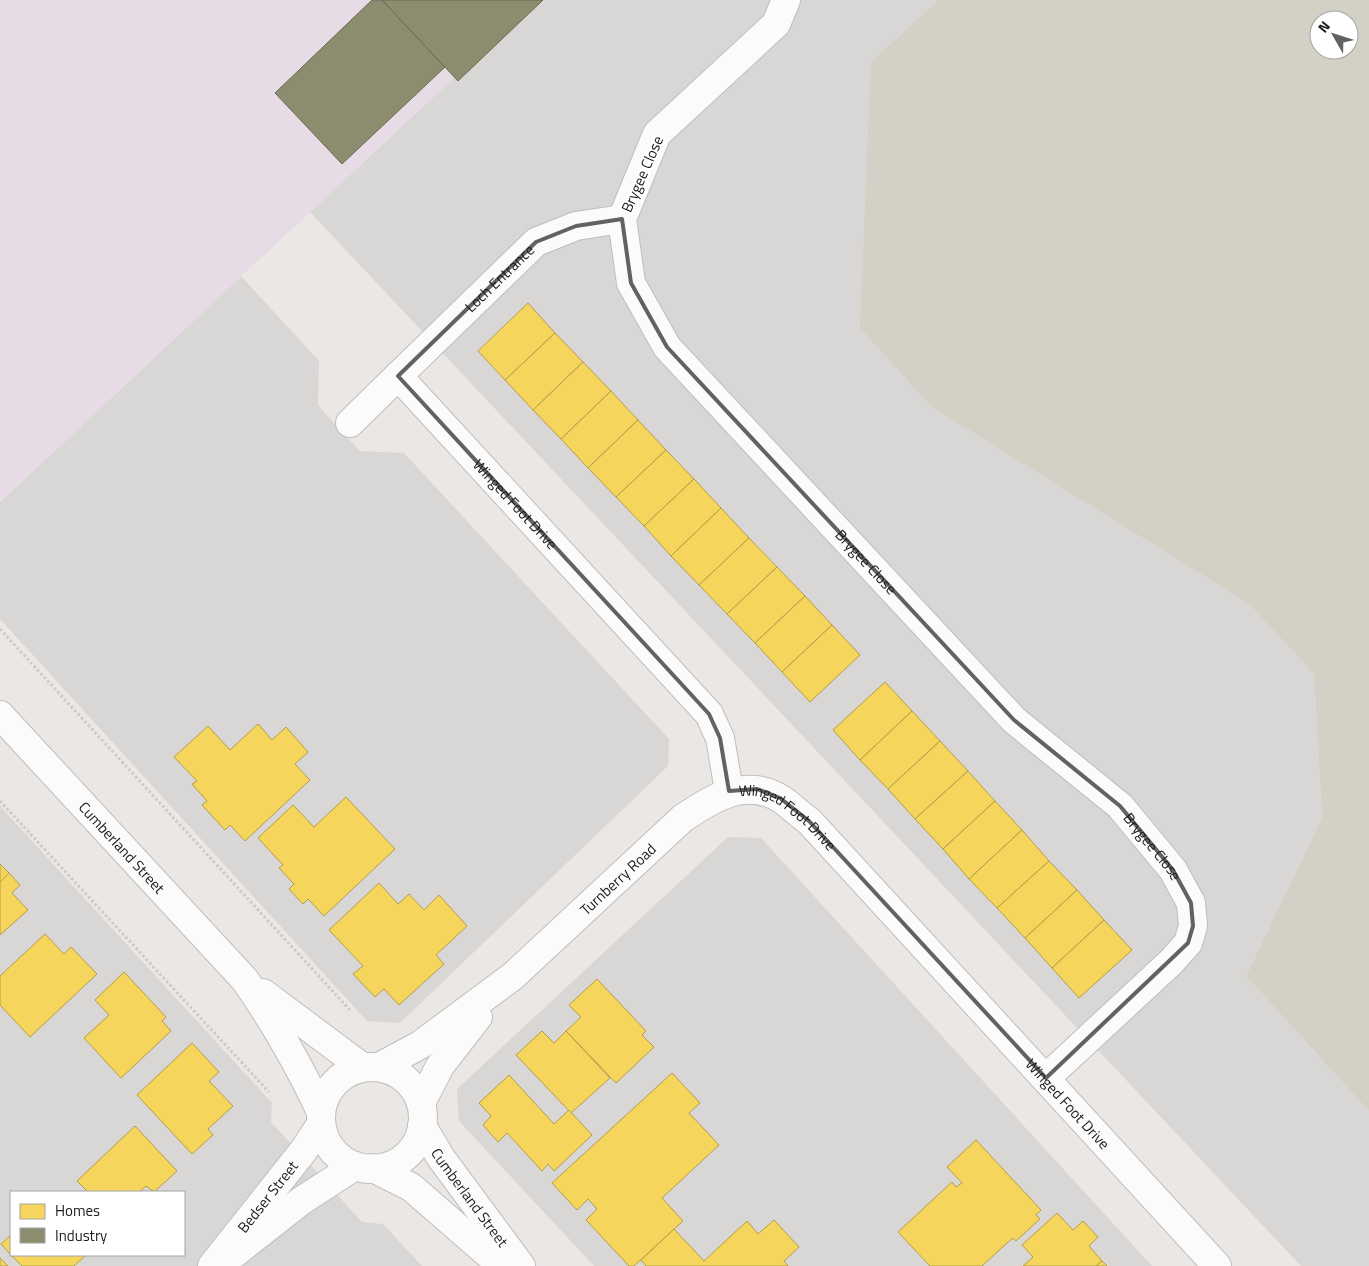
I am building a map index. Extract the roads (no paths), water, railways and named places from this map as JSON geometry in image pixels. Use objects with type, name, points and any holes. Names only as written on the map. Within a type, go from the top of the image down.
[{"type":"street","name":"Brygee Close","points":[[786,0],[776,24],[657,134],[622,219],[631,283],[667,347],[1014,720],[1120,806],[1173,870],[1191,903],[1193,926],[1188,943],[1172,962],[1046,1078]]},
{"type":"street","name":"Loch Entrance","points":[[398,376],[536,242],[576,226],[622,219]]},
{"type":"street","points":[[350,423],[398,376]]},
{"type":"street","name":"Winged Foot Drive","points":[[398,376],[709,714],[720,738],[729,791],[757,789],[780,798],[808,821],[1217,1263]]},
{"type":"street","name":"Cumberland Street","points":[[0,714],[245,980],[279,1030],[321,1118]]},
{"type":"street","name":"Turnberry Road","points":[[371,1067],[420,1046],[513,976],[683,818],[708,801],[729,791]]},
{"type":"street","name":"Turnberry Road","points":[[421,1115],[440,1066],[513,976]]},
{"type":"street","name":"Cumberland Street","points":[[245,980],[371,1067]]},
{"type":"street","points":[[371,1067],[392,1071],[405,1079],[415,1090],[421,1115],[416,1143],[405,1156],[390,1166],[364,1167],[332,1150],[325,1138],[321,1118],[325,1097],[334,1083],[347,1073],[371,1067]]},
{"type":"street","name":"Cumberland Street","points":[[421,1115],[440,1158],[521,1266]]},
{"type":"street","name":"Bedser Street","points":[[212,1266],[304,1150],[321,1118]]},
{"type":"street","name":"Cumberland Street","points":[[364,1167],[411,1187],[502,1266]]},
{"type":"street","name":"Bedser Street","points":[[220,1266],[301,1201],[364,1167]]}]
